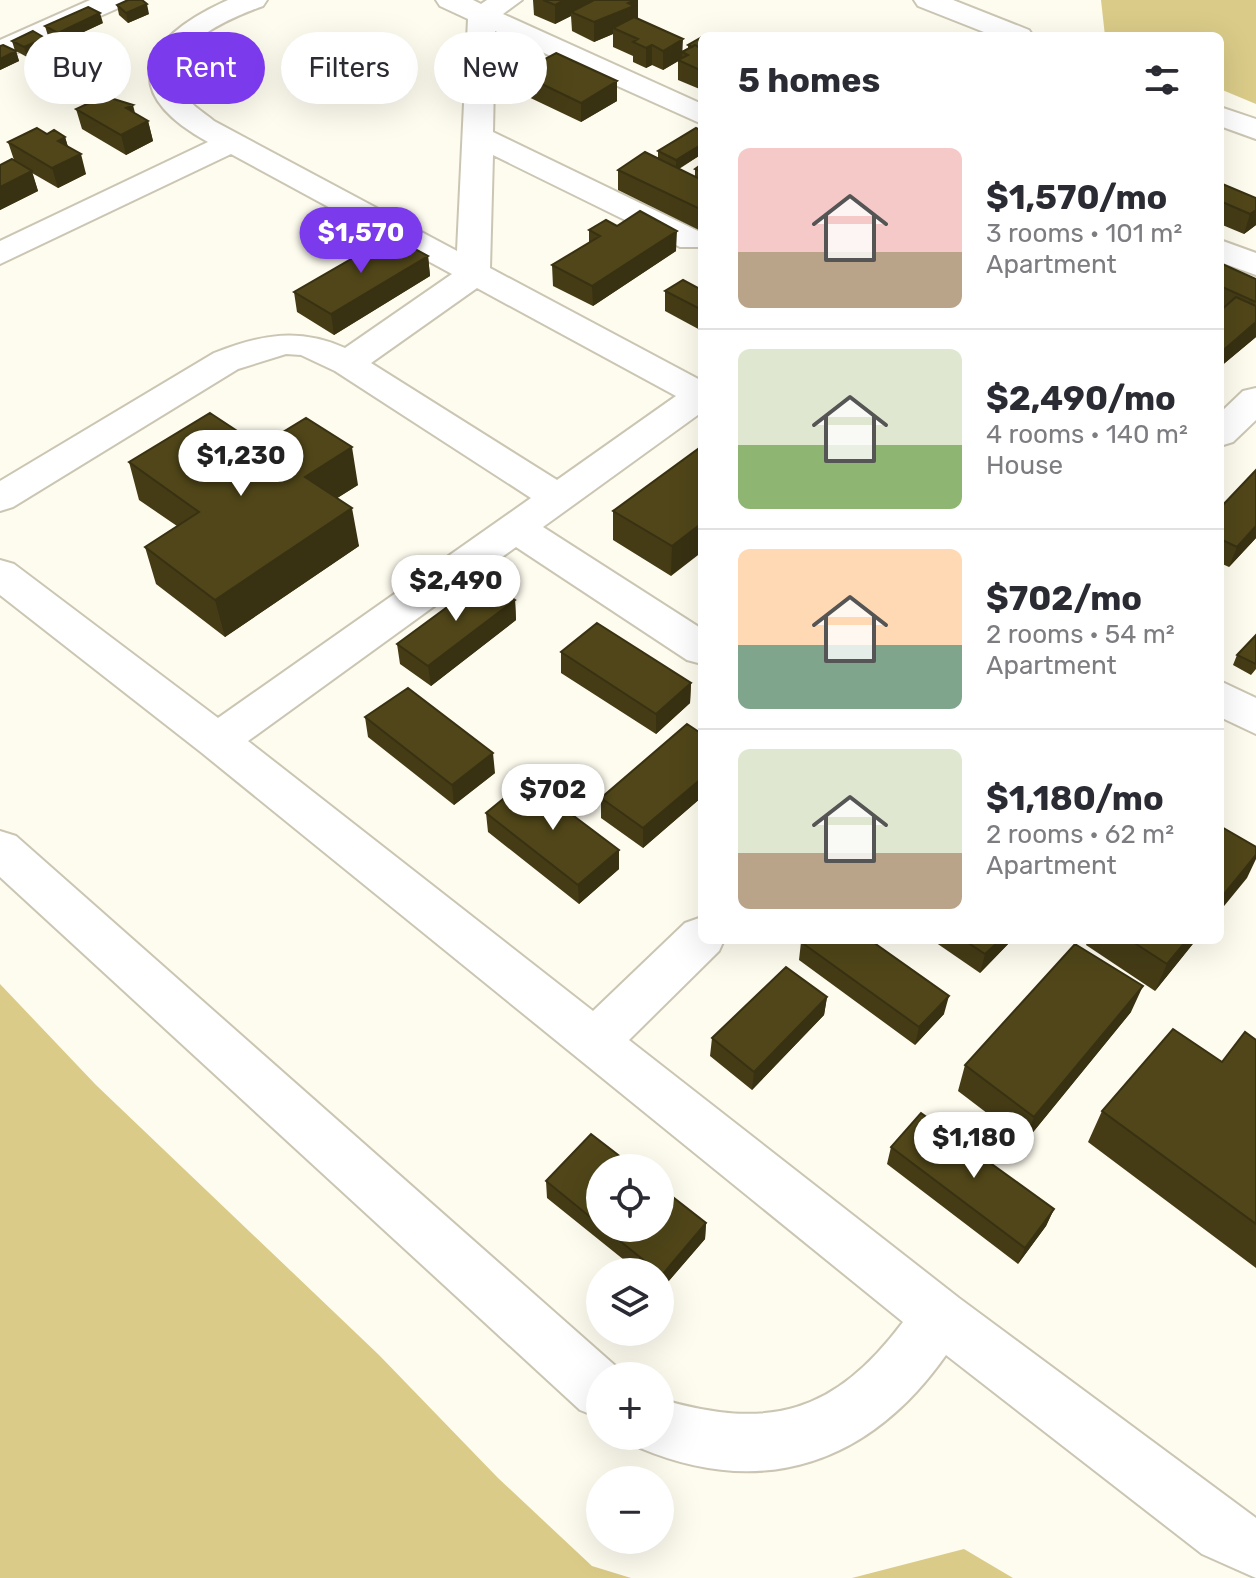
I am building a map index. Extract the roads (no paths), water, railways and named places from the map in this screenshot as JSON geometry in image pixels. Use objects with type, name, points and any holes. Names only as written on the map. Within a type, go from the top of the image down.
[{"type":"lane","points":[[0,51],[113,0]]},
{"type":"lane","points":[[450,0],[495,7],[698,113]]},
{"type":"lane","points":[[928,0],[1009,32]]},
{"type":"lane","points":[[233,2],[186,32],[169,55],[164,75],[166,87],[177,105],[203,127],[234,141],[698,399]]},
{"type":"lane","points":[[473,275],[480,137],[495,7]]},
{"type":"lane","points":[[1224,118],[1256,130]]},
{"type":"lane","points":[[480,137],[691,240]]},
{"type":"lane","points":[[0,254],[234,141]]},
{"type":"lane","points":[[1224,252],[1256,265]]},
{"type":"lane","points":[[347,363],[473,275]]},
{"type":"lane","points":[[0,498],[226,361],[264,345],[293,341],[347,363],[558,498]]},
{"type":"lane","points":[[1224,430],[1256,399]]},
{"type":"lane","points":[[217,741],[698,401]]},
{"type":"lane","points":[[516,528],[698,646]]},
{"type":"lane","points":[[0,574],[217,741],[940,1317],[1223,1533],[1256,1550]]},
{"type":"lane","points":[[1224,699],[1256,718]]},
{"type":"lane","points":[[0,849],[586,1377]]},
{"type":"lane","points":[[594,1042],[698,941]]},
{"type":"lane","points":[[674,1432],[709,1442],[747,1445],[816,1432],[842,1419],[887,1385],[940,1317]]}]
